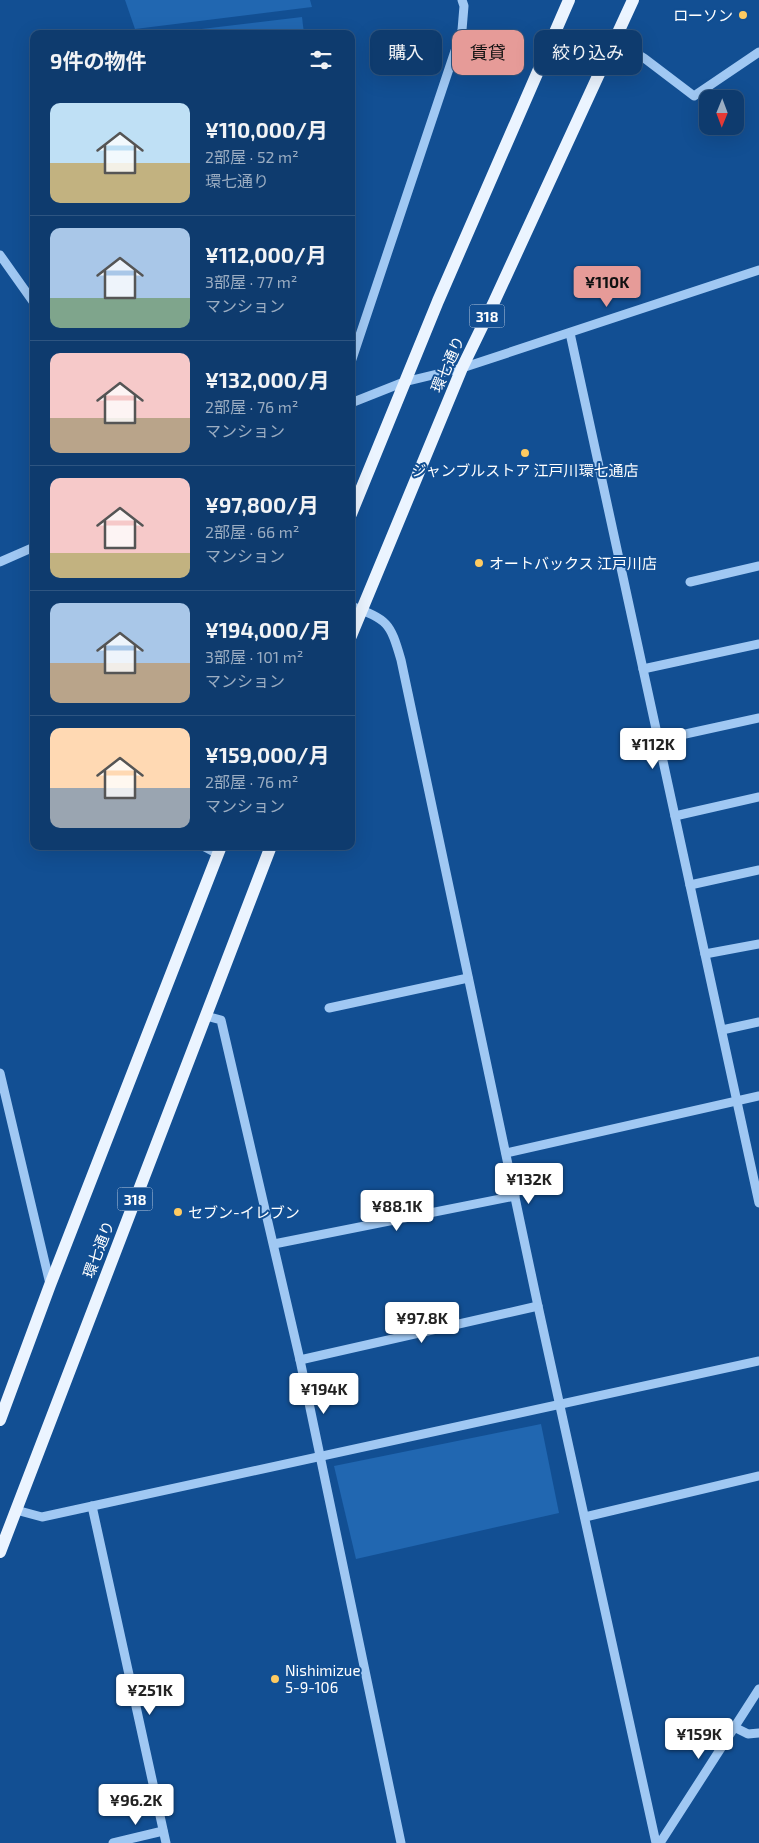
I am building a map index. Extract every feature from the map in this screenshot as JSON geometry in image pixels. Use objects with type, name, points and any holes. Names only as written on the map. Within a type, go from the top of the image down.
[{"type":"main road","points":[[355,504],[404,382],[569,0]]},
{"type":"main road","name":"環七通り","points":[[619,30],[633,0]]},
{"type":"main road","name":"環七通り","points":[[356,608],[462,368],[598,75]]},
{"type":"main road","name":"環七通り","points":[[0,1420],[50,1285],[220,850]]},
{"type":"main road","name":"環七通り","points":[[0,1552],[269,850]]},
{"type":"street","points":[[355,350],[462,30],[464,6],[462,0]]},
{"type":"street","points":[[642,57],[694,96],[759,52]]},
{"type":"street","points":[[0,255],[30,296]]},
{"type":"street","points":[[355,401],[404,382],[462,368],[516,348],[570,333],[759,270]]},
{"type":"street","points":[[570,333],[737,1101],[756,1175],[759,1203]]},
{"type":"street","points":[[0,562],[30,549]]},
{"type":"street","points":[[690,582],[759,566]]},
{"type":"street","points":[[356,608],[384,620],[393,632],[401,660],[538,1306],[656,1843]]},
{"type":"street","points":[[643,669],[759,644]]},
{"type":"street","points":[[658,740],[759,718]]},
{"type":"street","points":[[675,816],[759,797]]},
{"type":"street","points":[[690,885],[759,870]]},
{"type":"street","points":[[705,954],[759,944]]},
{"type":"street","points":[[329,1008],[468,978]]},
{"type":"street","points":[[206,1016],[221,1020],[300,1360],[402,1843]]},
{"type":"street","points":[[722,1030],[759,1022]]},
{"type":"street","points":[[0,1073],[50,1285]]},
{"type":"street","points":[[506,1153],[759,1096]]},
{"type":"street","points":[[274,1244],[515,1196]]},
{"type":"street","points":[[300,1360],[538,1306]]},
{"type":"street","points":[[16,1510],[42,1517],[759,1361]]},
{"type":"street","points":[[584,1517],[759,1476]]},
{"type":"street","points":[[92,1506],[166,1843]]},
{"type":"street","points":[[660,1843],[759,1689]]},
{"type":"street","points":[[734,1727],[748,1734],[759,1733]]},
{"type":"street","points":[[113,1843],[163,1832]]},
{"type":"shaded area","points":[[125,0],[310,0],[312,7],[135,29]]},
{"type":"shaded area","points":[[302,17],[304,30],[193,30]]},
{"type":"shaded area","points":[[541,1424],[559,1513],[356,1559],[334,1466]]},
{"type":"place","name":"ローソン","points":[[743,15]]},
{"type":"place","name":"ジャンブルストア 江戸川環七通店","points":[[525,453]]},
{"type":"place","name":"オートバックス 江戸川店","points":[[479,563]]},
{"type":"place","name":"セブン-イレブン","points":[[178,1212]]},
{"type":"place","name":"Nishimizue 5-9-106","points":[[275,1679]]}]
